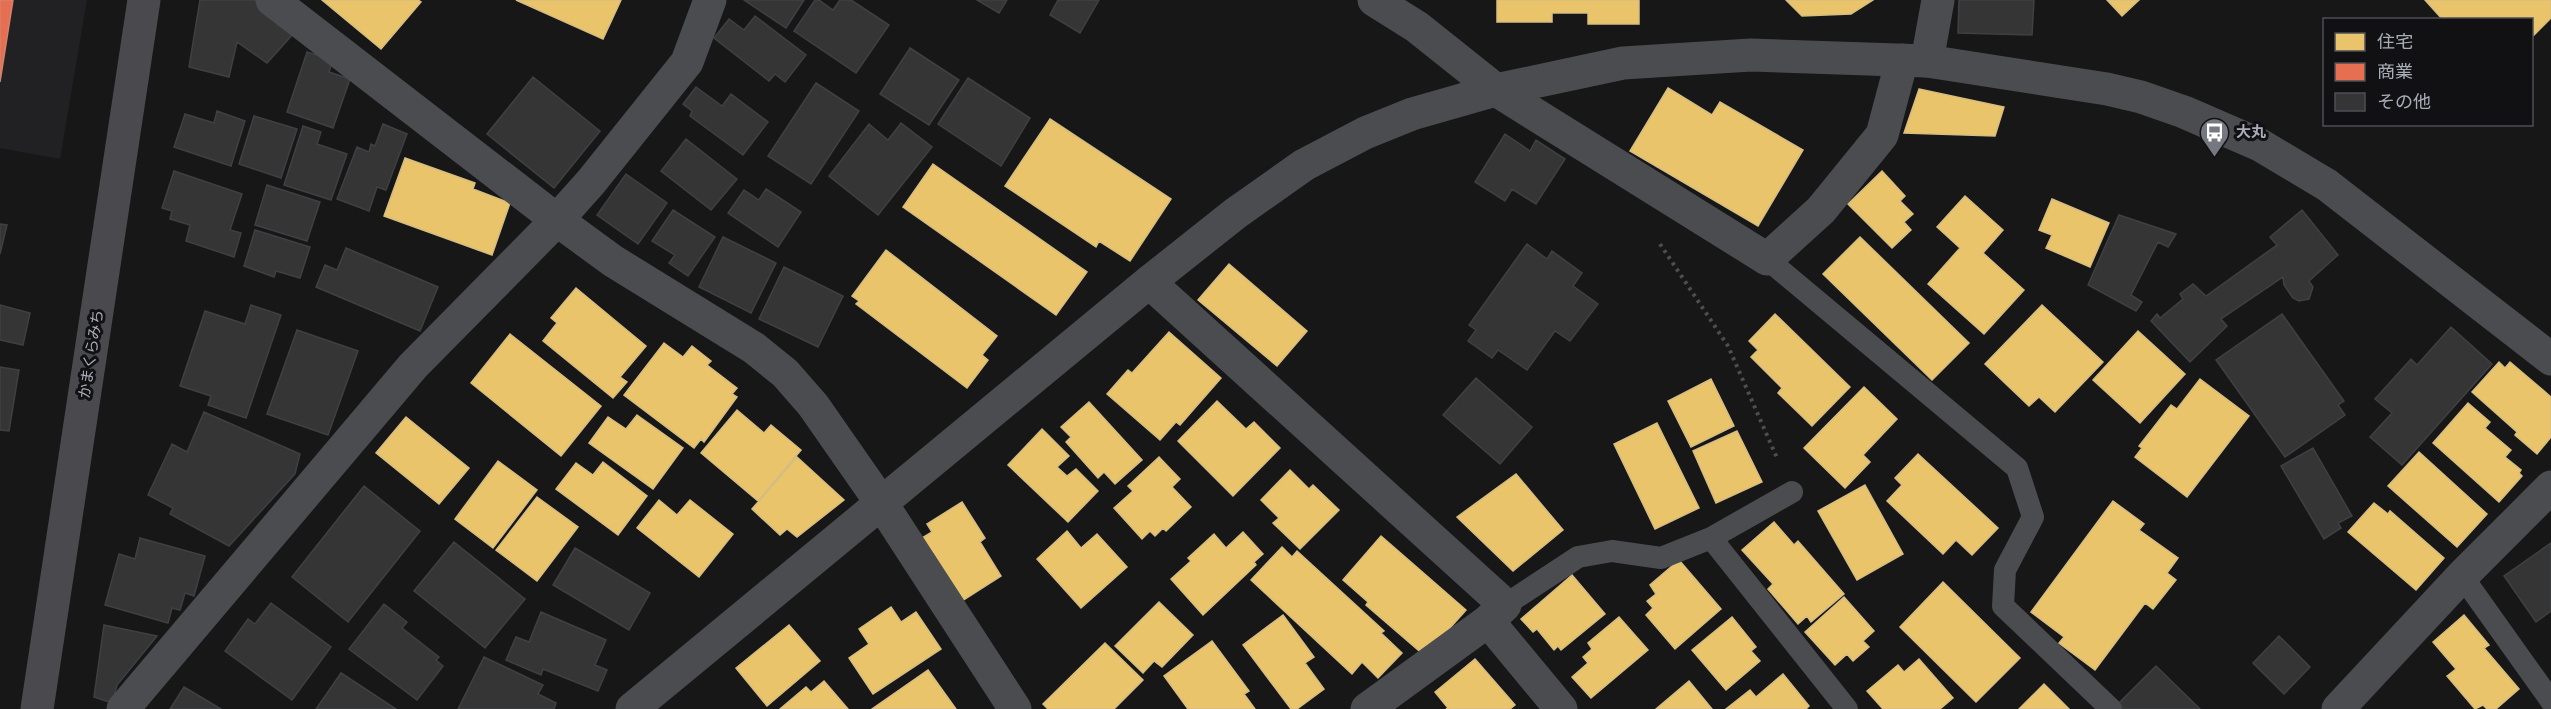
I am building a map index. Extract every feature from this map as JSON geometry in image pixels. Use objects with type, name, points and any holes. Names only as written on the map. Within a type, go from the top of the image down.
[{"type":"main road","name":"かまくらみち","points":[[37,709],[144,0]]},
{"type":"street","points":[[272,0],[556,220],[613,261],[754,348],[785,373],[813,405],[882,504],[1015,709]]},
{"type":"street","points":[[123,709],[413,366],[591,182],[687,62],[710,0]]},
{"type":"street","points":[[1374,0],[1417,27],[1496,90],[1767,259],[1821,210],[1882,135],[1938,0]]},
{"type":"street","points":[[632,709],[1149,282],[1236,213],[1304,165],[1365,133],[1412,114],[1496,90],[1623,63],[1751,54],[1915,60],[2107,89],[2141,97],[2184,112],[2260,145],[2327,185],[2551,359]]},
{"type":"street","points":[[1149,282],[1497,613],[1562,709]]},
{"type":"street","points":[[2338,709],[2463,576],[2551,487]]},
{"type":"street","points":[[1367,709],[1497,613]]},
{"type":"lane","points":[[1767,259],[2017,468],[2032,517],[2006,570],[2003,606],[2111,709]]},
{"type":"lane","points":[[1497,613],[1578,557],[1612,551],[1661,558],[1711,538],[1792,492]]},
{"type":"lane","points":[[1711,538],[1847,709]]},
{"type":"lane","points":[[2463,576],[2551,701]]},
{"type":"path","points":[[1657,241],[1728,346],[1792,492]]},
{"type":"shaded area","points":[[0,0],[87,0],[60,159],[0,148]]},
{"type":"building: 住宅","points":[[322,0],[418,0],[421,2],[381,49]]},
{"type":"building: 住宅","points":[[516,0],[621,0],[603,39]]},
{"type":"building: 住宅","points":[[1497,0],[1639,0],[1639,24],[1588,24],[1588,13],[1552,13],[1552,22],[1497,22]]},
{"type":"building: 住宅","points":[[1786,0],[1873,0],[1851,14],[1802,16]]},
{"type":"building: 住宅","points":[[2107,0],[2139,0],[2122,16]]},
{"type":"building: 住宅","points":[[2425,0],[2551,0],[2551,18],[2533,36],[2533,18],[2441,18]]},
{"type":"building: 住宅","points":[[1668,88],[1712,115],[1720,102],[1803,150],[1758,226],[1630,151]]},
{"type":"building: 住宅","points":[[1919,89],[2004,107],[1995,136],[1904,133]]},
{"type":"building: 住宅","points":[[1050,119],[1171,199],[1130,261],[1099,241],[1096,247],[1005,186]]},
{"type":"building: 住宅","points":[[405,158],[475,183],[473,189],[510,203],[492,255],[384,216]]},
{"type":"building: 住宅","points":[[933,164],[1087,272],[1056,315],[903,207]]},
{"type":"building: 住宅","points":[[1882,171],[1905,196],[1900,201],[1913,214],[1904,222],[1911,230],[1892,248],[1848,204]]},
{"type":"building: 住宅","points":[[1965,196],[2003,230],[1983,253],[2024,290],[1984,334],[1928,284],[1960,248],[1937,227]]},
{"type":"building: 住宅","points":[[2052,199],[2109,223],[2090,267],[2046,248],[2052,235],[2039,230]]},
{"type":"building: 住宅","points":[[1860,237],[1969,343],[1932,380],[1823,274]]},
{"type":"building: 住宅","points":[[886,250],[997,336],[982,355],[988,360],[967,388],[856,304],[859,301],[852,296]]},
{"type":"building: 住宅","points":[[1229,264],[1307,331],[1277,366],[1198,300]]},
{"type":"building: 住宅","points":[[576,288],[646,346],[620,377],[627,382],[613,398],[543,341],[557,323],[551,318]]},
{"type":"building: 住宅","points":[[2042,305],[2103,362],[2055,412],[2039,397],[2029,406],[1985,364]]},
{"type":"building: 住宅","points":[[1775,314],[1850,387],[1812,426],[1778,393],[1782,388],[1751,357],[1758,350],[1749,341]]},
{"type":"building: 住宅","points":[[2138,331],[2185,374],[2140,423],[2093,380]]},
{"type":"building: 住宅","points":[[1169,332],[1221,378],[1180,425],[1176,422],[1160,440],[1107,394],[1128,370],[1132,373]]},
{"type":"building: 住宅","points":[[510,334],[601,406],[561,456],[471,383]]},
{"type":"building: 住宅","points":[[664,343],[683,357],[692,346],[711,361],[707,365],[737,388],[732,394],[737,397],[704,442],[701,439],[694,448],[624,395]]},
{"type":"building: 住宅","points":[[2499,362],[2505,368],[2510,362],[2551,397],[2551,437],[2537,454],[2515,435],[2517,432],[2472,392]]},
{"type":"building: 住宅","points":[[1711,379],[1734,426],[1691,447],[1668,401]]},
{"type":"building: 住宅","points":[[2200,379],[2249,416],[2187,497],[2135,457],[2142,448],[2139,446],[2171,405],[2177,409]]},
{"type":"building: 住宅","points":[[1864,387],[1897,419],[1863,455],[1870,462],[1845,488],[1804,448]]},
{"type":"building: 住宅","points":[[1217,401],[1246,429],[1254,422],[1280,448],[1233,496],[1178,441]]},
{"type":"building: 住宅","points":[[1089,402],[1142,460],[1115,484],[1104,472],[1098,478],[1066,442],[1071,437],[1061,427]]},
{"type":"building: 住宅","points":[[2468,403],[2490,422],[2485,428],[2511,450],[2505,457],[2521,470],[2519,473],[2522,476],[2499,502],[2433,443]]},
{"type":"building: 住宅","points":[[737,410],[764,433],[771,425],[801,450],[758,501],[701,453]]},
{"type":"building: 住宅","points":[[637,415],[683,448],[653,489],[589,443],[608,417],[626,429]]},
{"type":"building: 住宅","points":[[406,417],[469,468],[439,504],[376,453]]},
{"type":"building: 住宅","points":[[1657,423],[1699,508],[1655,529],[1614,444]]},
{"type":"building: 住宅","points":[[1042,429],[1069,456],[1057,467],[1067,476],[1076,469],[1098,491],[1068,522],[1008,465]]},
{"type":"building: 住宅","points":[[1737,431],[1762,482],[1716,503],[1693,451]]},
{"type":"building: 住宅","points":[[2419,452],[2487,514],[2457,547],[2388,486]]},
{"type":"building: 住宅","points":[[1918,454],[1998,528],[1972,555],[1956,540],[1943,554],[1887,501],[1902,485],[1895,478]]},
{"type":"building: 住宅","points":[[797,457],[844,500],[797,537],[787,529],[780,535],[752,509]]},
{"type":"building: 住宅","points":[[1159,457],[1180,479],[1172,487],[1191,507],[1166,531],[1163,528],[1155,536],[1150,531],[1142,539],[1114,508],[1133,491],[1128,486]]},
{"type":"building: 住宅","points":[[498,461],[537,490],[493,548],[455,519]]},
{"type":"building: 住宅","points":[[603,462],[647,496],[618,535],[556,489],[576,463],[593,475]]},
{"type":"building: 住宅","points":[[1290,470],[1309,489],[1313,485],[1339,510],[1300,549],[1273,523],[1279,518],[1261,500]]},
{"type":"building: 住宅","points":[[1516,474],[1563,530],[1513,571],[1457,517]]},
{"type":"building: 住宅","points":[[1865,485],[1903,554],[1857,580],[1818,511]]},
{"type":"building: 住宅","points":[[537,497],[578,527],[537,581],[496,550]]},
{"type":"building: 住宅","points":[[659,500],[677,515],[690,500],[733,534],[699,577],[637,528]]},
{"type":"building: 住宅","points":[[2113,501],[2144,524],[2139,530],[2178,558],[2167,573],[2176,580],[2153,609],[2145,603],[2095,670],[2059,643],[2064,637],[2031,612]]},
{"type":"building: 住宅","points":[[962,502],[985,538],[980,542],[1001,576],[962,601],[922,538],[932,532],[927,524]]},
{"type":"building: 住宅","points":[[2374,503],[2388,514],[2390,511],[2444,558],[2416,590],[2348,532]]},
{"type":"building: 住宅","points":[[1774,522],[1794,545],[1798,541],[1844,594],[1811,622],[1807,616],[1798,624],[1768,589],[1773,584],[1742,550]]},
{"type":"building: 住宅","points":[[1067,531],[1081,548],[1097,534],[1127,567],[1081,608],[1037,559]]},
{"type":"building: 住宅","points":[[1243,532],[1263,554],[1254,562],[1256,565],[1203,615],[1171,579],[1191,561],[1188,558],[1214,534],[1226,548]]},
{"type":"building: 住宅","points":[[1381,536],[1466,610],[1425,656],[1366,605],[1368,602],[1343,580]]},
{"type":"building: 住宅","points":[[1282,547],[1292,557],[1297,551],[1384,631],[1381,633],[1402,653],[1378,678],[1362,662],[1352,674],[1251,580]]},
{"type":"building: 住宅","points":[[1679,560],[1721,609],[1675,649],[1646,615],[1653,608],[1647,601],[1656,594],[1650,585]]},
{"type":"building: 住宅","points":[[1572,575],[1605,614],[1561,650],[1558,646],[1554,650],[1537,629],[1533,632],[1521,619]]},
{"type":"building: 住宅","points":[[1943,582],[2020,658],[1976,702],[1900,627]]},
{"type":"building: 住宅","points":[[1844,597],[1874,631],[1863,641],[1869,647],[1853,661],[1847,654],[1835,665],[1805,632]]},
{"type":"building: 住宅","points":[[1159,602],[1193,635],[1162,667],[1154,661],[1143,673],[1115,646]]},
{"type":"building: 住宅","points":[[891,607],[901,622],[916,612],[941,649],[873,694],[849,658],[869,644],[859,629]]},
{"type":"building: 住宅","points":[[1283,615],[1314,657],[1305,663],[1324,689],[1297,709],[1291,709],[1243,645]]},
{"type":"building: 住宅","points":[[2464,615],[2489,645],[2484,648],[2519,689],[2496,709],[2487,709],[2483,705],[2475,709],[2447,676],[2456,669],[2433,642]]},
{"type":"building: 住宅","points":[[1619,617],[1648,650],[1591,698],[1572,677],[1588,663],[1583,657],[1592,649],[1588,643]]},
{"type":"building: 住宅","points":[[1732,617],[1756,647],[1751,651],[1760,661],[1726,690],[1692,650]]},
{"type":"building: 住宅","points":[[789,625],[820,661],[767,706],[736,668]]},
{"type":"building: 住宅","points":[[1212,641],[1249,691],[1244,694],[1255,709],[1188,709],[1164,676]]},
{"type":"building: 住宅","points":[[1105,643],[1143,680],[1114,709],[1048,709],[1043,704]]},
{"type":"building: 住宅","points":[[1475,659],[1515,705],[1510,709],[1446,709],[1448,708],[1435,692]]},
{"type":"building: 住宅","points":[[1919,659],[1953,698],[1940,709],[1883,709],[1867,691],[1898,665],[1904,672]]},
{"type":"building: 住宅","points":[[928,670],[956,709],[872,709]]},
{"type":"building: 住宅","points":[[1783,674],[1809,706],[1806,709],[1726,709],[1750,690],[1756,697]]},
{"type":"building: 住宅","points":[[824,681],[848,709],[780,709],[806,687],[811,692]]},
{"type":"building: 住宅","points":[[1689,681],[1712,709],[1656,709]]},
{"type":"building: 住宅","points":[[2044,684],[2069,709],[2019,709]]},
{"type":"building: 商業","points":[[0,0],[13,0],[0,82]]},
{"type":"building: その他","points":[[200,0],[255,0],[294,33],[267,63],[237,42],[229,77],[189,67]]},
{"type":"building: その他","points":[[744,0],[804,0],[786,28]]},
{"type":"building: その他","points":[[815,0],[819,0],[833,10],[840,0],[851,0],[889,25],[856,73],[794,31]]},
{"type":"building: その他","points":[[977,0],[1007,0],[999,13]]},
{"type":"building: その他","points":[[1058,0],[1099,0],[1080,33],[1050,15]]},
{"type":"building: その他","points":[[1959,0],[2034,0],[2032,35],[1958,33]]},
{"type":"building: その他","points":[[755,16],[806,55],[785,82],[775,74],[769,81],[714,38],[729,19],[744,30]]},
{"type":"building: その他","points":[[910,48],[959,80],[929,125],[880,94]]},
{"type":"building: その他","points":[[307,52],[333,60],[329,72],[350,79],[333,128],[287,112]]},
{"type":"building: その他","points":[[533,77],[600,131],[554,188],[487,134]]},
{"type":"building: その他","points":[[968,78],[1030,118],[1001,166],[938,124]]},
{"type":"building: その他","points":[[816,83],[859,111],[811,184],[768,156]]},
{"type":"building: その他","points":[[696,87],[722,106],[731,94],[768,122],[743,155],[690,116],[692,111],[683,104]]},
{"type":"building: その他","points":[[217,111],[245,121],[231,166],[174,147],[185,114],[214,123]]},
{"type":"building: その他","points":[[254,116],[297,129],[281,178],[239,164]]},
{"type":"building: その他","points":[[901,123],[932,147],[878,215],[829,176],[869,124],[888,140]]},
{"type":"building: その他","points":[[383,124],[407,134],[386,190],[377,187],[369,211],[337,199],[357,147],[369,152],[371,144],[375,146]]},
{"type":"building: その他","points":[[303,126],[321,132],[317,144],[347,154],[331,200],[284,185]]},
{"type":"building: その他","points":[[1505,134],[1530,151],[1536,140],[1565,159],[1536,204],[1512,189],[1505,201],[1475,182]]},
{"type":"building: その他","points":[[686,139],[737,179],[711,210],[661,171]]},
{"type":"building: その他","points":[[174,171],[242,194],[230,230],[241,233],[234,257],[186,241],[190,225],[170,219],[172,211],[162,208]]},
{"type":"building: その他","points":[[626,174],[667,203],[638,244],[597,215]]},
{"type":"building: その他","points":[[267,185],[320,202],[307,241],[255,225]]},
{"type":"building: その他","points":[[766,189],[801,212],[778,247],[728,213],[744,190],[759,200]]},
{"type":"building: その他","points":[[673,210],[715,237],[688,276],[669,263],[675,255],[652,241]]},
{"type":"building: その他","points":[[2302,210],[2338,255],[2309,281],[2313,287],[2309,299],[2299,301],[2293,298],[2284,285],[2283,277],[2221,319],[2227,326],[2190,362],[2151,321],[2157,314],[2160,318],[2183,299],[2180,294],[2193,284],[2206,296],[2277,245],[2270,237]]},
{"type":"building: その他","points":[[2119,215],[2176,234],[2168,247],[2158,242],[2131,295],[2142,302],[2136,311],[2088,285]]},
{"type":"building: その他","points":[[0,224],[7,225],[0,254]]},
{"type":"building: その他","points":[[255,230],[310,247],[300,278],[276,271],[274,277],[244,266]]},
{"type":"building: その他","points":[[723,237],[776,263],[751,313],[699,287]]},
{"type":"building: その他","points":[[1527,244],[1547,259],[1552,251],[1582,273],[1573,286],[1598,304],[1570,341],[1555,331],[1527,370],[1498,350],[1492,358],[1468,341],[1476,330],[1469,325]]},
{"type":"building: その他","points":[[346,248],[438,287],[420,331],[316,287],[325,265],[337,270]]},
{"type":"building: その他","points":[[784,267],[843,296],[818,347],[759,319]]},
{"type":"building: その他","points":[[0,305],[30,313],[23,345],[0,340]]},
{"type":"building: その他","points":[[251,305],[281,315],[246,418],[208,405],[211,396],[180,386],[205,311],[245,324]]},
{"type":"building: その他","points":[[2282,314],[2344,401],[2338,405],[2345,415],[2285,457],[2216,360]]},
{"type":"building: その他","points":[[2451,327],[2492,364],[2402,465],[2370,437],[2392,413],[2375,399],[2411,359],[2417,365]]},
{"type":"building: その他","points":[[297,330],[358,351],[328,435],[267,414]]},
{"type":"building: その他","points":[[0,367],[19,370],[9,431],[0,430]]},
{"type":"building: その他","points":[[1476,378],[1532,427],[1500,464],[1443,415]]},
{"type":"building: その他","points":[[204,412],[300,454],[295,474],[229,546],[170,514],[173,508],[148,495],[172,444],[187,452]]},
{"type":"building: その他","points":[[2313,448],[2352,516],[2338,523],[2341,528],[2324,539],[2281,466]]},
{"type":"building: その他","points":[[364,486],[420,531],[348,622],[292,577]]},
{"type":"building: その他","points":[[140,538],[205,556],[194,596],[185,593],[180,610],[172,608],[168,623],[105,605],[119,554],[135,559]]},
{"type":"building: その他","points":[[454,542],[525,599],[485,648],[414,591]]},
{"type":"building: その他","points":[[2551,543],[2551,611],[2536,622],[2504,576]]},
{"type":"building: その他","points":[[575,548],[650,593],[629,630],[553,585]]},
{"type":"building: その他","points":[[271,603],[331,647],[292,700],[225,651],[248,619],[255,624]]},
{"type":"building: その他","points":[[384,604],[407,622],[402,628],[439,657],[436,660],[443,666],[417,700],[349,649]]},
{"type":"building: その他","points":[[541,612],[606,640],[595,665],[607,670],[598,691],[543,669],[541,675],[506,660],[516,637],[529,642]]},
{"type":"building: その他","points":[[104,625],[157,636],[117,685],[112,703],[94,697]]},
{"type":"building: その他","points":[[2279,636],[2310,667],[2284,694],[2253,663]]},
{"type":"building: その他","points":[[484,657],[543,685],[538,694],[556,703],[554,709],[458,709]]},
{"type":"building: その他","points":[[2156,666],[2200,709],[2124,709],[2118,704]]},
{"type":"building: その他","points":[[341,673],[396,709],[316,709]]},
{"type":"building: その他","points":[[184,687],[221,709],[170,709]]},
{"type":"place","name":"大丸","points":[[2215,158]]}]
